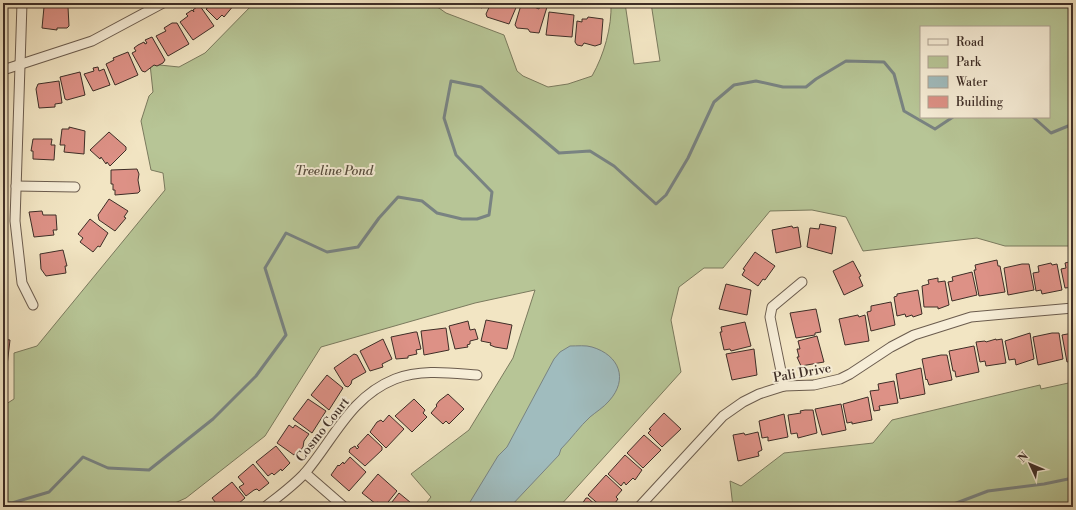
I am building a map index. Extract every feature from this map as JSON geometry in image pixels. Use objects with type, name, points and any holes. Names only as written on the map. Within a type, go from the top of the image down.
[{"type":"street","points":[[22,3],[14,221],[22,282],[33,305]]},
{"type":"street","points":[[3,70],[92,41],[163,3]]},
{"type":"street","points":[[16,186],[75,187]]},
{"type":"street","points":[[784,386],[770,317],[772,307],[802,282]]},
{"type":"street","name":"Pali Drive","points":[[639,507],[723,416],[743,402],[784,386],[814,385],[840,379],[850,374],[891,346],[914,335],[971,317],[1073,308]]},
{"type":"street","name":"Cosmo Court","points":[[265,507],[305,472],[346,415],[379,387],[395,379],[416,374],[433,372],[477,375]]},
{"type":"street","points":[[305,472],[344,507]]},
{"type":"green space","name":"Treeline Pond","points":[[254,3],[422,3],[439,8],[446,13],[504,35],[517,71],[523,76],[548,87],[568,84],[592,76],[604,50],[609,31],[611,3],[625,3],[634,64],[660,61],[651,3],[1073,3],[1073,246],[1005,246],[977,238],[863,251],[846,217],[812,210],[770,211],[723,268],[704,268],[679,287],[671,320],[681,372],[559,507],[423,507],[431,497],[411,474],[469,430],[513,358],[535,290],[475,303],[321,347],[265,436],[186,498],[166,507],[3,507],[3,406],[14,399],[14,353],[37,346],[165,190],[163,173],[151,170],[141,121],[149,96],[153,92],[150,64],[179,67],[205,53]]},
{"type":"green space","points":[[1073,382],[1073,507],[733,507],[730,481],[741,486],[784,453],[873,443],[892,420],[1040,385],[1041,389]]},
{"type":"water","points":[[570,346],[590,346],[609,356],[615,362],[620,376],[619,384],[615,393],[607,403],[583,424],[561,449],[559,455],[510,507],[470,507],[470,502],[498,456],[507,447],[554,359],[560,352]]},
{"type":"building","points":[[68,3],[68,4],[43,4]]},
{"type":"building","points":[[207,3],[233,3],[234,5],[224,17],[222,15],[217,20],[206,9],[210,6]]},
{"type":"building","points":[[470,3],[485,3],[482,8]]},
{"type":"building","points":[[491,3],[518,3],[509,24],[487,17],[486,14]]},
{"type":"building","points":[[527,4],[539,9],[540,5],[547,7],[539,33],[530,32],[528,29],[517,28],[515,25],[521,5],[526,7]]},
{"type":"building","points":[[200,6],[214,26],[193,40],[180,22],[188,16],[186,14],[192,10],[194,12],[193,10]]},
{"type":"building","points":[[44,7],[68,7],[69,26],[67,28],[57,28],[57,30],[42,28]]},
{"type":"building","points":[[549,12],[574,15],[572,37],[546,35]]},
{"type":"building","points":[[588,17],[603,19],[601,44],[595,46],[584,43],[582,46],[577,45],[575,42],[577,21],[582,22],[582,19],[587,19]]},
{"type":"building","points":[[172,23],[177,23],[189,44],[168,56],[156,36],[166,31],[164,28]]},
{"type":"building","points":[[152,37],[165,60],[163,63],[157,66],[154,65],[145,72],[142,71],[132,53],[136,51],[134,48],[144,42],[145,44],[147,43],[145,40]]},
{"type":"building","points":[[128,52],[138,75],[115,85],[106,64],[114,60],[113,58]]},
{"type":"building","points":[[98,67],[99,71],[104,69],[110,85],[93,91],[84,74],[94,71],[93,68]]},
{"type":"building","points":[[80,72],[85,95],[67,100],[65,99],[60,77]]},
{"type":"building","points":[[59,81],[62,103],[55,104],[55,107],[39,108],[36,89],[38,84]]},
{"type":"building","points":[[69,127],[85,131],[84,154],[64,152],[65,145],[60,145],[62,129],[69,129]]},
{"type":"building","points":[[109,132],[126,147],[126,150],[110,166],[107,162],[106,164],[101,157],[100,159],[90,150]]},
{"type":"building","points":[[33,139],[52,139],[51,145],[55,145],[54,160],[33,159],[33,151],[31,151]]},
{"type":"building","points":[[137,169],[139,174],[138,180],[140,191],[138,193],[115,195],[113,184],[111,184],[111,170]]},
{"type":"building","points":[[109,199],[128,211],[124,217],[126,218],[115,231],[99,220],[98,215]]},
{"type":"building","points":[[42,211],[43,215],[56,215],[57,230],[53,230],[54,235],[34,237],[29,212]]},
{"type":"building","points":[[90,219],[108,233],[100,247],[98,246],[93,252],[80,242],[83,238],[78,234]]},
{"type":"building","points":[[820,224],[836,227],[832,254],[807,247],[810,228],[819,229]]},
{"type":"building","points":[[792,226],[793,228],[798,227],[801,247],[776,253],[772,230]]},
{"type":"building","points":[[63,250],[67,266],[65,266],[66,273],[46,276],[41,269],[40,254]]},
{"type":"building","points":[[755,252],[775,266],[765,280],[763,279],[758,286],[742,275],[745,270],[743,269]]},
{"type":"building","points":[[997,260],[998,266],[1000,266],[1005,292],[979,296],[974,270],[976,270],[975,265]]},
{"type":"building","points":[[853,261],[861,276],[859,277],[863,286],[844,295],[833,271]]},
{"type":"building","points":[[1073,261],[1073,287],[1065,288],[1061,269],[1066,268],[1065,263]]},
{"type":"building","points":[[1051,263],[1052,265],[1057,264],[1062,290],[1042,294],[1041,290],[1036,291],[1033,273],[1039,272],[1038,266]]},
{"type":"building","points":[[1029,264],[1034,290],[1008,295],[1004,268]]},
{"type":"building","points":[[972,272],[977,295],[952,301],[948,282],[953,281],[952,277]]},
{"type":"building","points":[[938,278],[938,282],[945,281],[949,305],[938,309],[938,307],[924,307],[922,286],[929,284],[928,280]]},
{"type":"building","points":[[726,284],[751,290],[747,315],[719,309]]},
{"type":"building","points":[[918,290],[922,314],[913,317],[912,315],[906,317],[905,314],[897,316],[894,297],[897,296],[897,294]]},
{"type":"building","points":[[891,302],[895,325],[871,331],[867,312],[871,311],[871,306]]},
{"type":"building","points":[[816,309],[821,332],[815,333],[815,335],[796,338],[790,313]]},
{"type":"building","points":[[858,315],[859,317],[865,315],[869,341],[845,345],[839,319]]},
{"type":"building","points":[[486,320],[512,325],[507,349],[495,347],[490,345],[491,343],[481,341]]},
{"type":"building","points":[[468,321],[470,330],[475,329],[478,339],[470,341],[470,344],[467,345],[468,347],[455,349],[449,326]]},
{"type":"building","points":[[745,322],[751,346],[731,351],[730,349],[724,350],[720,332],[722,332],[721,327]]},
{"type":"building","points":[[446,328],[449,350],[424,355],[421,331]]},
{"type":"building","points":[[417,332],[421,349],[416,350],[417,354],[408,356],[408,358],[396,359],[391,337]]},
{"type":"building","points":[[1030,333],[1034,359],[1016,365],[1015,359],[1009,360],[1005,341]]},
{"type":"building","points":[[1059,333],[1063,359],[1038,365],[1033,337]]},
{"type":"building","points":[[1073,333],[1073,361],[1067,362],[1062,335]]},
{"type":"building","points":[[817,336],[824,362],[801,366],[797,357],[799,357],[797,349],[800,349],[798,341]]},
{"type":"building","points":[[3,339],[10,340],[7,366],[3,366]]},
{"type":"building","points":[[383,339],[392,359],[382,364],[383,367],[370,371],[360,351]]},
{"type":"building","points":[[1002,339],[1006,363],[986,366],[985,361],[980,362],[976,342],[986,342]]},
{"type":"building","points":[[974,346],[979,372],[956,377],[955,371],[953,371],[949,351]]},
{"type":"building","points":[[754,349],[757,375],[732,380],[726,354]]},
{"type":"building","points":[[354,354],[357,355],[366,372],[352,380],[348,387],[345,386],[334,368]]},
{"type":"building","points":[[947,355],[952,380],[929,385],[927,379],[926,380],[922,359]]},
{"type":"building","points":[[921,368],[925,394],[900,399],[896,374]]},
{"type":"building","points":[[327,375],[343,388],[329,410],[311,395]]},
{"type":"building","points":[[894,381],[898,403],[879,406],[880,410],[874,411],[870,391],[879,390],[878,384]]},
{"type":"building","points":[[448,394],[464,409],[449,424],[446,421],[443,424],[431,413],[439,401]]},
{"type":"building","points":[[868,397],[872,420],[852,424],[852,422],[847,423],[843,404]]},
{"type":"building","points":[[308,399],[326,411],[312,433],[293,419]]},
{"type":"building","points":[[414,399],[425,410],[423,413],[427,417],[412,432],[395,416]]},
{"type":"building","points":[[841,404],[846,430],[822,435],[815,409]]},
{"type":"building","points":[[813,410],[817,433],[798,438],[797,433],[791,434],[788,415],[801,413],[800,411]]},
{"type":"building","points":[[664,413],[681,429],[662,447],[648,433],[651,430],[649,429]]},
{"type":"building","points":[[784,414],[788,437],[768,441],[768,437],[762,438],[759,421]]},
{"type":"building","points":[[389,415],[404,429],[386,448],[370,432],[377,422],[381,420],[383,422]]},
{"type":"building","points":[[289,425],[293,428],[295,425],[309,434],[304,441],[303,447],[294,455],[277,443]]},
{"type":"building","points":[[758,432],[762,450],[758,452],[759,456],[738,461],[733,435],[744,433],[745,435]]},
{"type":"building","points":[[368,434],[382,447],[382,450],[365,466],[349,452],[350,449],[355,446],[357,449],[359,447],[357,446]]},
{"type":"building","points":[[644,435],[661,450],[643,468],[627,453]]},
{"type":"building","points":[[276,446],[290,463],[282,471],[281,469],[274,475],[272,473],[268,476],[256,462]]},
{"type":"building","points":[[625,455],[642,470],[635,480],[633,478],[626,485],[624,482],[621,486],[608,474]]},
{"type":"building","points":[[350,457],[366,472],[349,491],[331,475],[338,465],[339,466],[343,462],[344,464]]},
{"type":"building","points":[[253,464],[269,483],[259,491],[257,489],[254,490],[246,496],[239,487],[244,484],[238,477]]},
{"type":"building","points":[[378,474],[397,491],[384,507],[377,502],[376,504],[362,493]]},
{"type":"building","points":[[606,475],[622,490],[616,497],[618,499],[612,507],[602,507],[588,495]]},
{"type":"building","points":[[232,482],[245,498],[238,504],[237,507],[219,507],[212,498]]},
{"type":"building","points":[[399,493],[416,507],[388,507]]},
{"type":"building","points":[[586,498],[588,498],[598,507],[580,507]]},
{"type":"building","points":[[305,502],[311,507],[300,507]]},
{"type":"waterway","points":[[3,502],[12,503],[49,492],[83,457],[108,468],[149,470],[213,419],[256,376],[286,335],[265,268],[286,233],[327,252],[358,247],[379,218],[398,197],[422,201],[437,213],[462,219],[477,219],[489,215],[492,192],[456,155],[444,118],[451,81],[481,87],[559,153],[590,151],[614,166],[656,204],[666,195],[688,158],[714,102],[734,85],[756,81],[783,87],[806,87],[816,79],[846,61],[884,62],[894,74],[904,111],[935,129],[952,118]]},
{"type":"waterway","points":[[1034,118],[1051,133],[1073,124]]},
{"type":"waterway","points":[[946,507],[988,491],[1044,484],[1073,478]]}]
